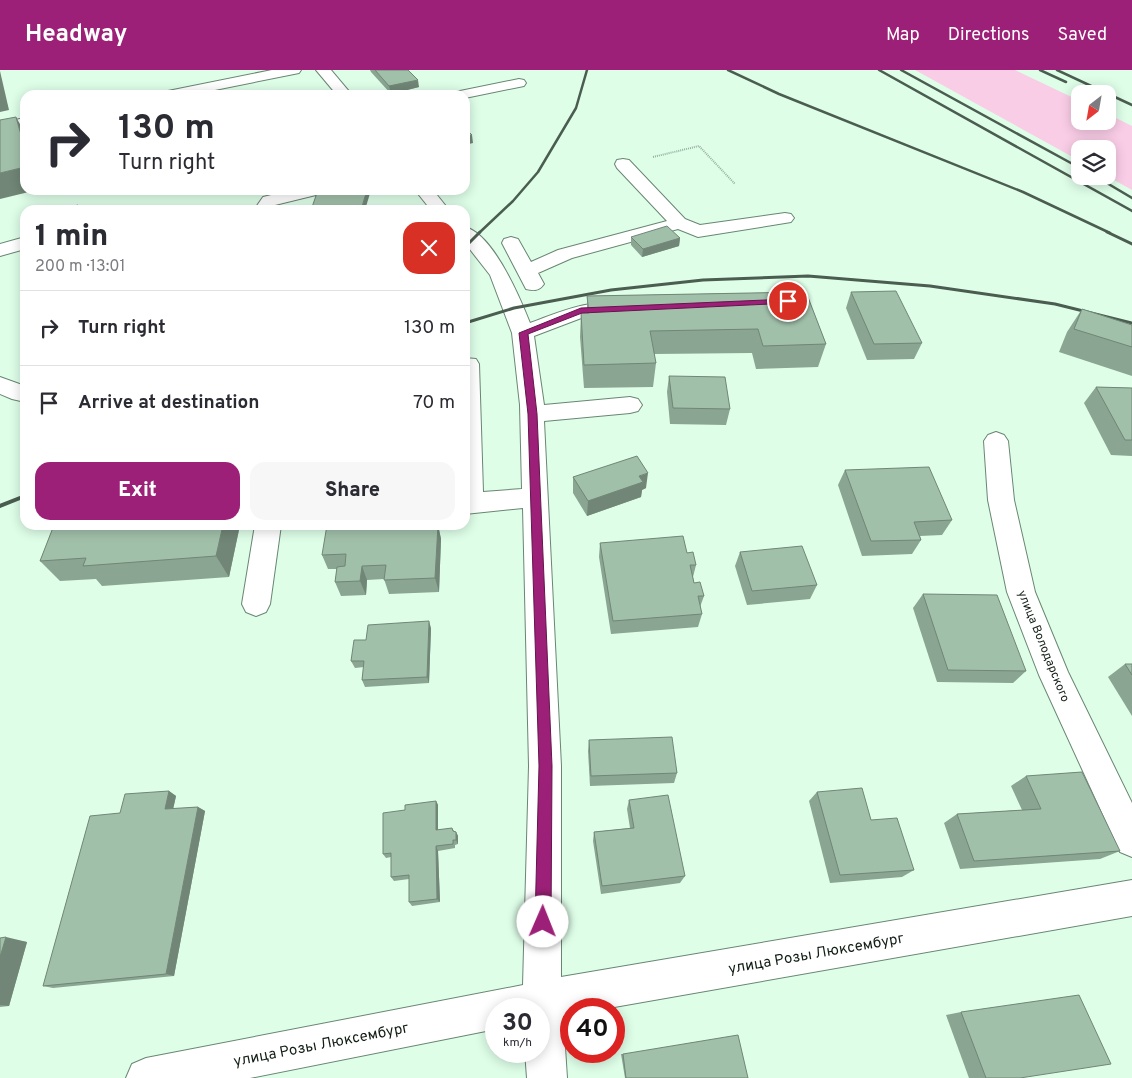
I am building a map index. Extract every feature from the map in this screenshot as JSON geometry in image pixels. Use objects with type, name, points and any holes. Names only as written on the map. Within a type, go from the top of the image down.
[{"type":"street","points":[[193,90],[294,70]]},
{"type":"street","points":[[324,70],[341,90]]},
{"type":"street","points":[[470,93],[519,83]]},
{"type":"street","points":[[0,128],[20,124]]},
{"type":"street","points":[[623,164],[679,223],[698,231],[785,218]]},
{"type":"street","points":[[266,205],[269,201],[294,195]]},
{"type":"street","points":[[527,271],[565,254],[679,223]]},
{"type":"street","points":[[470,237],[499,274],[523,333],[533,414],[545,766],[542,998]]},
{"type":"street","points":[[509,298],[534,284],[511,243]]},
{"type":"street","points":[[0,250],[20,244]]},
{"type":"street","points":[[523,333],[581,311],[640,308]]},
{"type":"street","points":[[0,385],[20,394]]},
{"type":"street","points":[[533,414],[630,405]]},
{"type":"street","name":"улица Володарского","points":[[996,440],[1001,500],[1021,592],[1054,675],[1132,840]]},
{"type":"street","points":[[470,504],[536,497]]},
{"type":"street","points":[[256,604],[267,530]]},
{"type":"street","name":"улица Розы Люксембург","points":[[550,999],[1132,898]]},
{"type":"street","name":"улица Розы Люксембург","points":[[146,1078],[207,1072],[485,1012]]},
{"type":"street","points":[[546,1063],[547,1078]]},
{"type":"path","points":[[623,164],[699,146],[735,184]]},
{"type":"shaded area","points":[[915,70],[1015,70],[1071,97],[1071,130],[1116,130],[1116,118],[1132,126],[1132,190],[1116,181],[1116,140],[1071,140],[1071,156]]},
{"type":"building","points":[[375,70],[408,70],[418,80],[389,86]]},
{"type":"building","points":[[16,117],[20,131],[20,168],[0,173],[0,120]]},
{"type":"building","points":[[316,195],[366,195],[362,205],[313,205]]},
{"type":"building","points":[[667,226],[680,238],[643,249],[631,237]]},
{"type":"building","points":[[896,291],[922,343],[874,344],[851,292]]},
{"type":"building","points":[[806,292],[826,344],[763,346],[758,329],[650,331],[656,363],[584,365],[581,313],[589,313],[587,296]]},
{"type":"building","points":[[1082,309],[1132,325],[1132,347],[1074,329]]},
{"type":"building","points":[[669,376],[725,377],[730,409],[673,408]]},
{"type":"building","points":[[1096,387],[1132,388],[1132,440],[1125,440]]},
{"type":"building","points":[[637,456],[648,473],[639,476],[643,482],[588,501],[573,477]]},
{"type":"building","points":[[929,467],[952,520],[914,522],[921,540],[871,541],[845,470]]},
{"type":"building","points":[[52,530],[222,530],[216,556],[83,566],[86,558],[40,561]]},
{"type":"building","points":[[326,530],[438,530],[435,578],[384,580],[386,565],[362,566],[360,581],[335,582],[337,567],[345,566],[346,554],[322,555]]},
{"type":"building","points":[[683,536],[687,553],[693,552],[696,565],[690,565],[694,583],[700,582],[704,596],[698,596],[702,614],[613,621],[600,543]]},
{"type":"building","points":[[802,546],[817,585],[752,591],[740,552]]},
{"type":"building","points":[[923,594],[997,595],[1026,671],[948,670]]},
{"type":"building","points":[[429,621],[427,677],[362,680],[364,661],[351,661],[354,640],[366,640],[368,625]]},
{"type":"building","points":[[1125,664],[1132,664],[1132,675]]},
{"type":"building","points":[[672,737],[677,773],[591,776],[589,740]]},
{"type":"building","points":[[1082,772],[1120,851],[974,861],[957,814],[1041,809],[1026,776]]},
{"type":"building","points":[[862,788],[871,820],[897,818],[914,870],[840,875],[817,792]]},
{"type":"building","points":[[169,791],[165,809],[198,807],[166,974],[43,986],[90,816],[120,813],[125,794]]},
{"type":"building","points":[[668,795],[685,876],[602,886],[594,832],[634,828],[629,800]]},
{"type":"building","points":[[436,801],[436,830],[452,828],[456,832],[456,840],[453,840],[453,844],[436,846],[437,899],[409,902],[409,875],[391,877],[391,853],[383,854],[383,813],[405,810],[405,805]]},
{"type":"building","points":[[6,937],[0,957],[0,938]]},
{"type":"building","points":[[1079,995],[1111,1064],[1020,1078],[986,1078],[961,1012]]},
{"type":"building","points":[[738,1035],[748,1078],[626,1078],[625,1054]]},
{"type":"railway","points":[[479,233],[513,201],[538,172],[576,108],[587,70]]},
{"type":"railway","points":[[728,70],[779,94],[1023,192],[1110,233]]},
{"type":"railway","points":[[879,70],[1132,211]]},
{"type":"railway","points":[[901,70],[1071,163]]},
{"type":"railway","points":[[1040,70],[1066,82]]},
{"type":"railway","points":[[1057,70],[1132,105]]},
{"type":"railway","points":[[1110,185],[1132,198]]},
{"type":"railway","points":[[1107,232],[1132,244]]},
{"type":"railway","points":[[470,242],[479,233]]},
{"type":"railway","points":[[470,321],[514,308],[611,290],[703,280],[808,276],[930,286],[1055,304],[1132,323]]},
{"type":"railway","points":[[0,506],[20,498]]},
{"type":"route","points":[[543,922],[545,766],[533,414],[523,333],[581,311],[788,301]]}]
